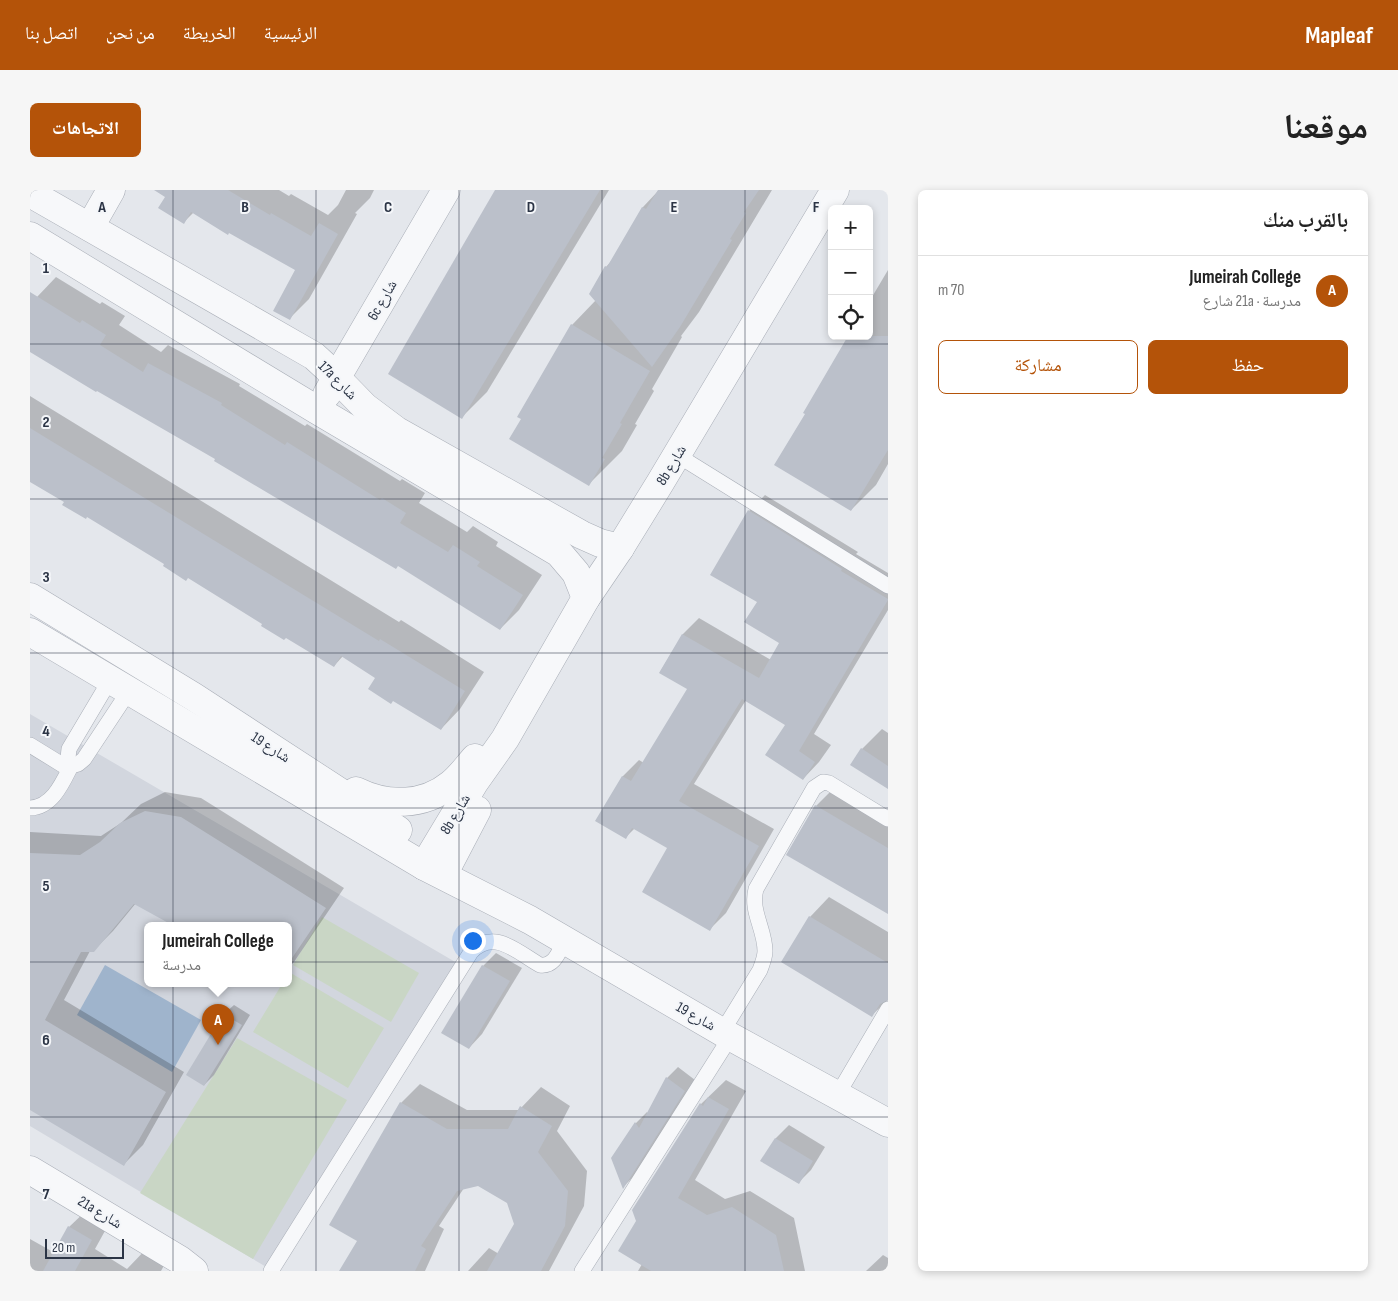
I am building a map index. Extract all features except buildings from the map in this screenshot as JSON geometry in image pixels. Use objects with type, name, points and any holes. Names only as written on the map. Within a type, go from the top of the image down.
[{"type":"street","points":[[90,227],[111,190]]},
{"type":"street","name":"6c شارع","points":[[317,410],[446,190]]},
{"type":"street","name":"8b شارع","points":[[437,864],[488,787],[505,739],[586,598],[620,548],[677,455],[835,190]]},
{"type":"street","name":"17a شارع","points":[[30,193],[63,199],[90,227],[314,356],[365,407],[397,431],[582,535],[600,543],[620,548]]},
{"type":"street","name":"17a شارع","points":[[30,236],[317,410],[560,553],[576,573],[586,598]]},
{"type":"street","name":"شارع 19","points":[[30,597],[194,697],[296,763],[437,864]]},
{"type":"street","name":"شارع 19","points":[[30,632],[119,686],[437,864],[478,884],[505,906],[727,1034],[888,1123]]},
{"type":"street","points":[[296,763],[323,772],[367,796],[385,801],[404,802],[428,797],[439,792],[459,776],[479,754],[496,742],[505,739]]},
{"type":"street","name":"21a شارع","points":[[30,1170],[180,1260],[194,1271]]},
{"type":"lane","points":[[677,455],[888,586]]},
{"type":"lane","points":[[70,768],[69,750],[119,686]]},
{"type":"lane","points":[[30,808],[39,807],[51,800],[70,768],[84,759],[119,686]]},
{"type":"lane","points":[[30,745],[70,768]]},
{"type":"lane","points":[[582,1271],[727,1034],[760,970],[765,952],[754,904],[756,889],[814,788],[823,782],[829,783],[888,818]]},
{"type":"lane","points":[[271,1271],[471,952],[484,942],[492,940],[501,942],[544,965],[554,960],[565,940]]},
{"type":"lane","points":[[838,1094],[888,1009]]},
{"type":"shaded area","points":[[30,714],[457,963],[268,1268],[30,1126]]},
{"type":"green space","points":[[322,917],[419,973],[391,1022],[293,965]]},
{"type":"green space","points":[[292,974],[384,1028],[348,1088],[253,1032],[280,987],[292,987]]},
{"type":"green space","points":[[237,1038],[347,1100],[253,1259],[140,1193]]},
{"type":"water","points":[[105,965],[201,1020],[172,1072],[77,1015]]},
{"type":"place","name":"Jumeirah College","points":[[218,1045]]}]
